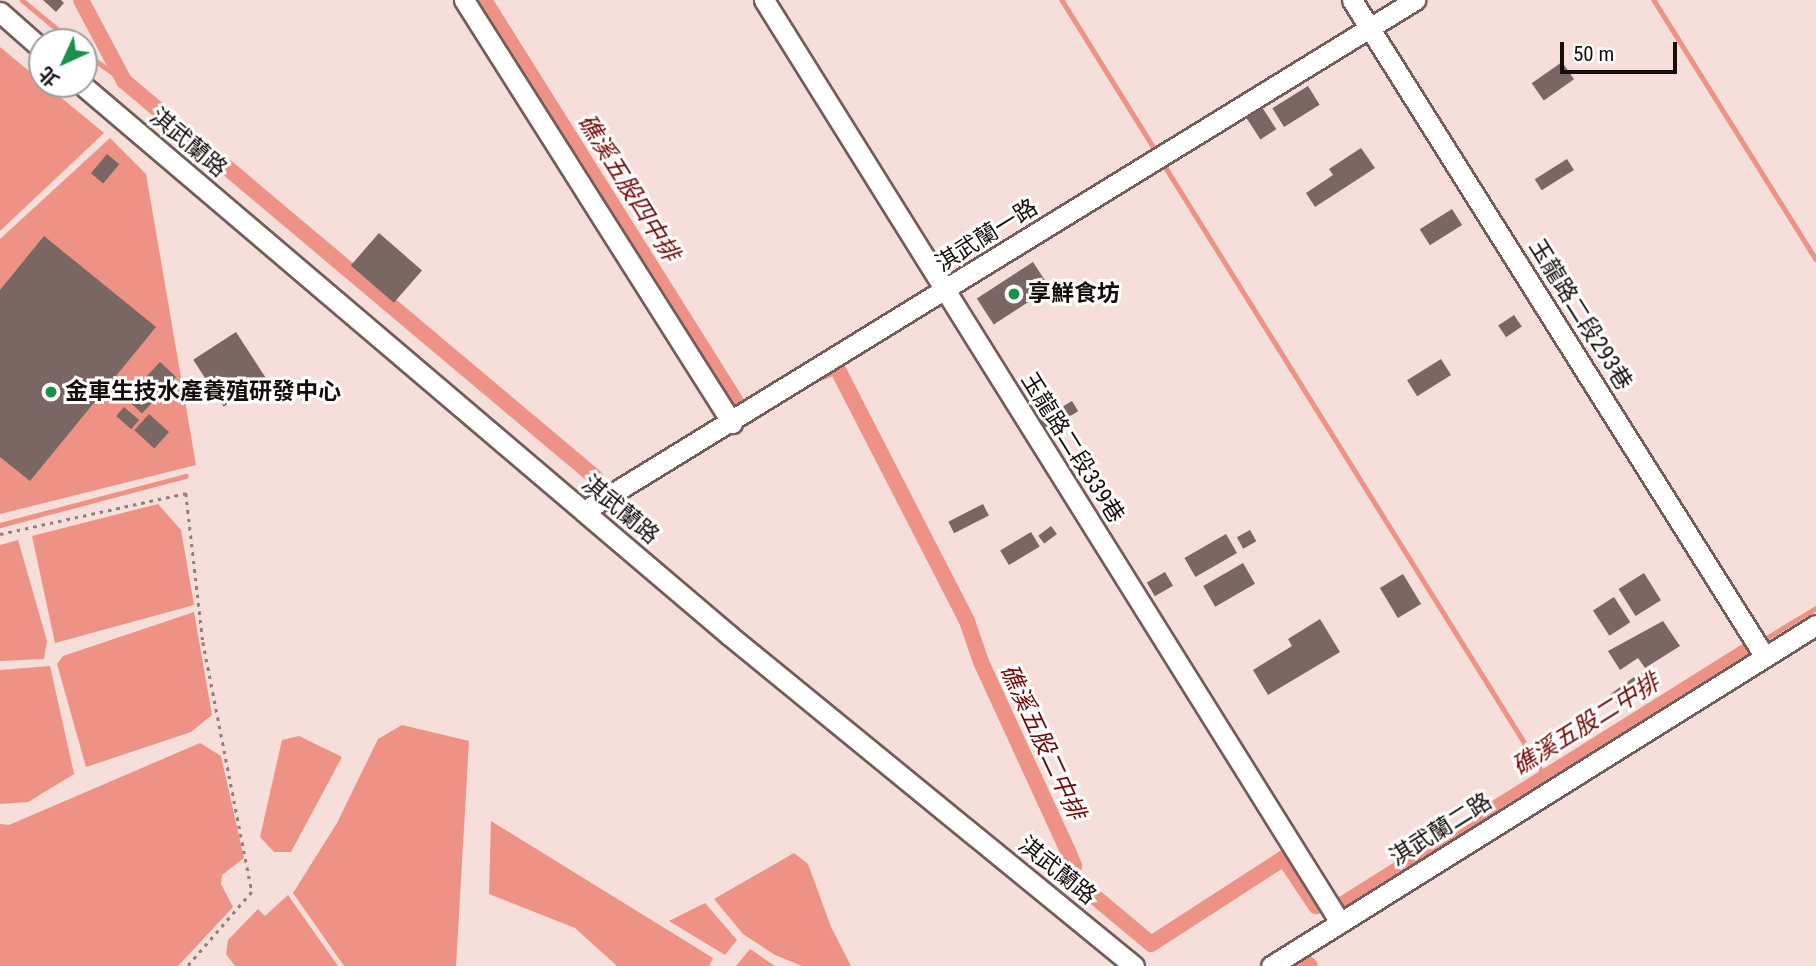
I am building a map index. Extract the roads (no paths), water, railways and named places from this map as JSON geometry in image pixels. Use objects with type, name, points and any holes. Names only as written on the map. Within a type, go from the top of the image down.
[{"type":"street","points":[[464,0],[732,423]]},
{"type":"street","name":"玉龍路二段339巷","points":[[764,0],[1340,922]]},
{"type":"street","name":"玉龍路二段293巷","points":[[1352,0],[1765,657]]},
{"type":"street","name":"淇武蘭一路","points":[[584,511],[732,423],[815,366],[944,292],[1415,0]]},
{"type":"street","points":[[0,12],[28,37]]},
{"type":"street","name":"淇武蘭路","points":[[97,98],[584,511],[1134,966]]},
{"type":"street","name":"淇武蘭二路","points":[[1271,966],[1816,625]]},
{"type":"waterway","points":[[22,0],[56,28]]},
{"type":"waterway","points":[[81,0],[124,81],[596,478]]},
{"type":"waterway","name":"礁溪五股四中排","points":[[484,0],[735,400]]},
{"type":"waterway","points":[[1062,0],[1153,146]]},
{"type":"waterway","points":[[1654,0],[1816,259]]},
{"type":"waterway","points":[[98,62],[124,81]]},
{"type":"waterway","points":[[1166,168],[1547,779]]},
{"type":"waterway","name":"礁溪五股二中排","points":[[819,373],[836,366],[967,621],[981,662],[1068,851],[1074,866],[1071,877],[1151,944],[1284,858],[1316,906]]},
{"type":"waterway","points":[[0,525],[186,476]]},
{"type":"waterway","name":"礁溪五股二中排","points":[[1765,639],[1816,608]]},
{"type":"waterway","name":"礁溪五股二中排","points":[[1343,904],[1747,651]]},
{"type":"waterway","points":[[1285,966],[1299,957],[1310,966]]},
{"type":"place","name":"享鮮食坊","points":[[1014,294]]},
{"type":"place","name":"金車生技水產養殖研發中心","points":[[51,392]]}]
